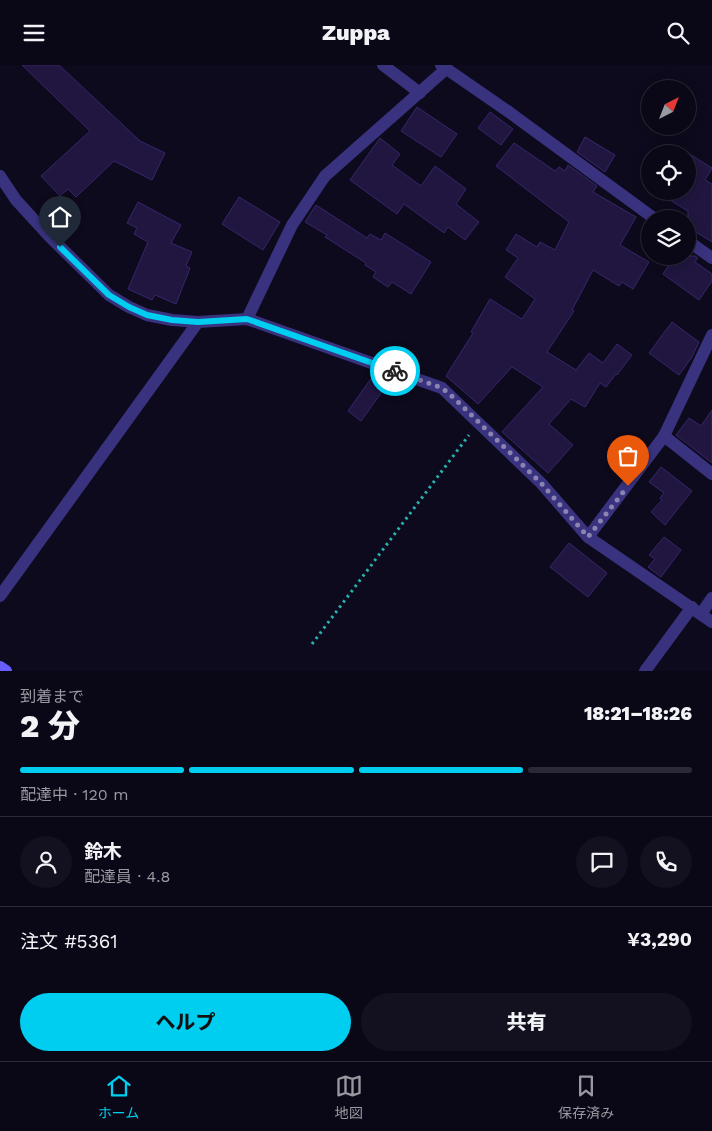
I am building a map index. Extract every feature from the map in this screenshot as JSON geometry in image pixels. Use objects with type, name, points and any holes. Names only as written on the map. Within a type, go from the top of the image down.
[{"type":"street","points":[[383,65],[420,93]]},
{"type":"street","points":[[247,319],[292,225],[325,176],[420,93],[443,67],[502,107],[643,210]]},
{"type":"street","points":[[0,176],[16,200],[49,237],[109,295],[129,307],[147,315],[172,320],[198,322],[247,319],[442,388],[541,483],[588,537],[712,622]]},
{"type":"street","points":[[696,246],[712,257]]},
{"type":"street","points":[[0,596],[198,322]]},
{"type":"street","points":[[588,537],[664,436],[712,335]]},
{"type":"street","points":[[664,436],[712,474]]},
{"type":"street","points":[[645,671],[697,611],[712,599]]},
{"type":"street","points":[[0,667],[6,671]]},
{"type":"path","points":[[312,644],[478,423]]},
{"type":"building","points":[[22,65],[59,65],[140,141],[165,153],[152,180],[114,161],[76,197],[68,189],[60,196],[41,176],[90,131]]},
{"type":"building","points":[[417,107],[457,134],[441,157],[401,131]]},
{"type":"building","points":[[490,112],[513,129],[501,145],[478,128]]},
{"type":"building","points":[[585,137],[615,155],[605,172],[577,152]]},
{"type":"building","points":[[380,138],[400,154],[392,165],[421,186],[435,166],[466,189],[456,204],[479,222],[465,240],[448,227],[444,233],[404,204],[397,214],[350,180]]},
{"type":"building","points":[[514,143],[555,171],[559,167],[565,171],[568,165],[597,186],[593,192],[636,217],[620,245],[641,257],[641,265],[647,265],[633,289],[622,282],[619,286],[593,270],[572,310],[574,311],[547,352],[576,370],[589,353],[603,363],[617,344],[632,355],[606,387],[600,383],[585,407],[571,399],[549,424],[573,445],[548,473],[502,432],[543,387],[512,367],[478,404],[446,376],[473,333],[471,332],[490,299],[522,319],[535,299],[505,277],[518,258],[506,250],[516,234],[537,247],[540,242],[555,250],[569,222],[496,166]]},
{"type":"building","points":[[696,158],[712,168],[705,180],[712,184],[712,242],[696,232],[696,210],[686,210],[670,200],[696,200]]},
{"type":"building","points":[[239,197],[280,222],[263,250],[222,224]]},
{"type":"building","points":[[138,202],[181,225],[171,243],[192,252],[186,266],[190,268],[176,304],[155,295],[152,300],[128,289],[148,242],[134,234],[137,228],[127,223]]},
{"type":"building","points":[[316,205],[367,238],[370,234],[381,240],[385,233],[431,262],[411,294],[392,282],[388,287],[373,277],[376,272],[365,265],[366,263],[305,222]]},
{"type":"building","points":[[696,263],[712,274],[712,281],[699,300],[663,274],[669,265],[696,265]]},
{"type":"building","points":[[672,322],[699,342],[692,357],[679,375],[649,353]]},
{"type":"building","points":[[375,373],[389,382],[361,421],[348,411]]},
{"type":"building","points":[[712,410],[712,463],[676,435],[689,418],[701,426]]},
{"type":"building","points":[[661,467],[692,491],[665,525],[651,512],[662,500],[660,498],[664,493],[649,482]]},
{"type":"building","points":[[664,537],[681,550],[661,577],[648,567],[655,559],[649,555]]},
{"type":"building","points":[[569,543],[607,573],[588,597],[550,567]]},
{"type":"way so far","points":[[395,371],[442,388],[454,398],[541,483],[588,537],[628,486]]},
{"type":"route","points":[[60,247],[109,295],[147,315],[172,320],[198,322],[247,319],[395,371]]}]
